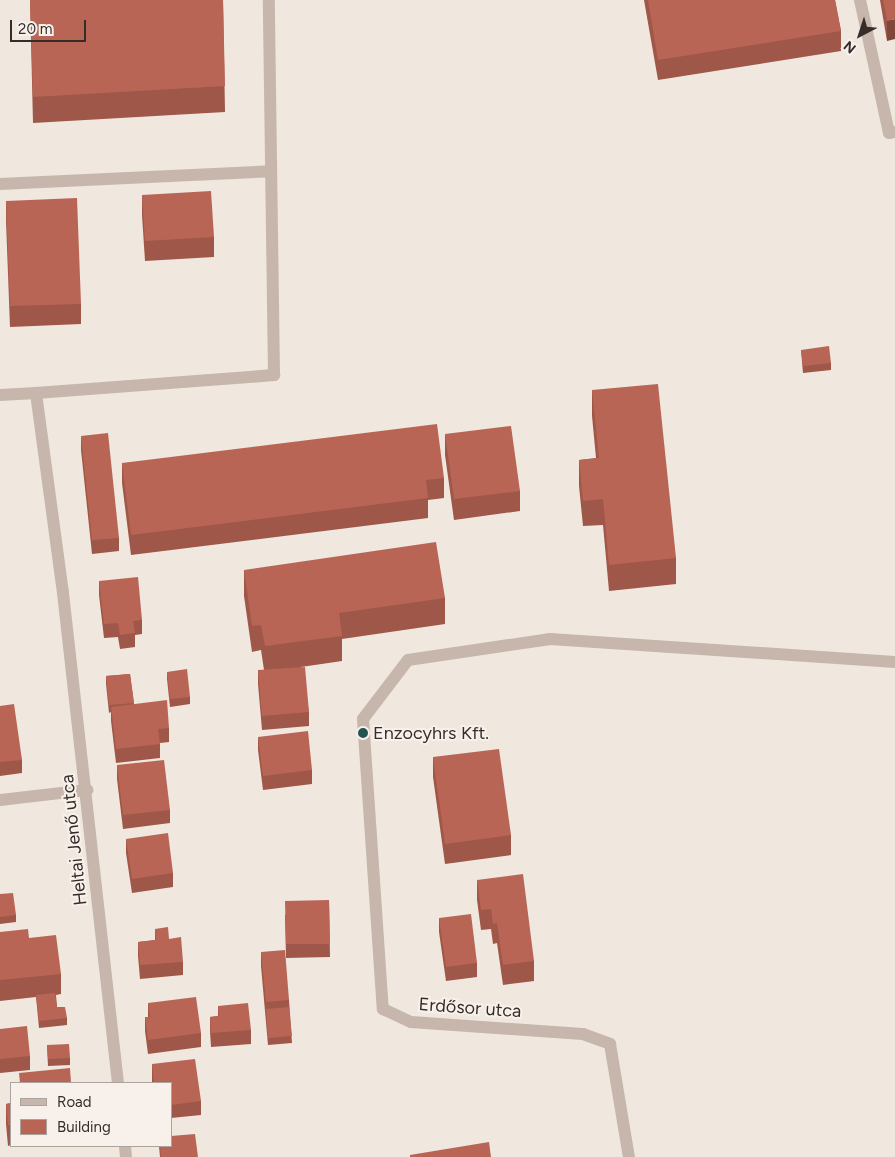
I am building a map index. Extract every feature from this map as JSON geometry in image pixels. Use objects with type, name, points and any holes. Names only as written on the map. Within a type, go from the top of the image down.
[{"type":"street","points":[[0,395],[274,375],[269,0]]},
{"type":"street","points":[[860,0],[889,133],[895,132]]},
{"type":"street","points":[[0,184],[271,171]]},
{"type":"street","name":"Heltai Jenő utca","points":[[36,393],[87,790],[118,1082]]},
{"type":"street","name":"Erdősor utca","points":[[629,1157],[610,1044],[583,1034],[411,1022],[383,1009],[363,719],[408,660],[550,639],[895,662]]},
{"type":"street","points":[[0,800],[87,790]]},
{"type":"building","points":[[30,0],[223,0],[225,86],[33,97]]},
{"type":"building","points":[[648,0],[835,0],[841,31],[658,60]]},
{"type":"building","points":[[883,0],[895,0],[895,19],[887,21]]},
{"type":"building","points":[[211,191],[214,237],[145,241],[142,195]]},
{"type":"building","points":[[77,198],[81,304],[10,306],[6,201]]},
{"type":"building","points":[[829,346],[831,363],[803,366],[801,350]]},
{"type":"building","points":[[658,384],[676,558],[609,565],[603,499],[583,501],[579,460],[599,458],[592,390]]},
{"type":"building","points":[[437,424],[444,478],[426,480],[428,498],[131,535],[122,463]]},
{"type":"building","points":[[511,426],[520,491],[454,499],[445,434]]},
{"type":"building","points":[[108,433],[119,538],[92,540],[81,436]]},
{"type":"building","points":[[436,542],[445,598],[339,613],[342,636],[265,646],[261,625],[252,626],[244,570]]},
{"type":"building","points":[[138,577],[142,620],[133,621],[135,633],[120,635],[118,623],[104,624],[99,581]]},
{"type":"building","points":[[305,667],[309,712],[262,716],[258,670]]},
{"type":"building","points":[[187,669],[190,697],[170,699],[167,672]]},
{"type":"building","points":[[130,674],[134,703],[109,705],[106,676]]},
{"type":"building","points":[[167,700],[169,728],[158,729],[160,744],[116,749],[111,707]]},
{"type":"building","points":[[14,704],[22,760],[0,762],[0,706]]},
{"type":"building","points":[[308,731],[312,770],[263,776],[258,737]]},
{"type":"building","points":[[499,749],[511,835],[445,844],[433,757]]},
{"type":"building","points":[[164,760],[170,810],[123,815],[117,765]]},
{"type":"building","points":[[168,833],[173,873],[132,879],[126,839]]},
{"type":"building","points":[[523,874],[534,961],[503,965],[497,923],[493,924],[491,909],[481,910],[477,880]]},
{"type":"building","points":[[13,893],[16,915],[0,917],[0,894]]},
{"type":"building","points":[[329,900],[330,944],[286,944],[285,901]]},
{"type":"building","points":[[471,914],[477,963],[446,967],[439,918]]},
{"type":"building","points":[[168,927],[169,939],[181,937],[183,962],[140,965],[138,942],[156,940],[155,929]]},
{"type":"building","points":[[28,929],[29,938],[56,935],[61,974],[0,980],[0,932]]},
{"type":"building","points":[[285,950],[289,1000],[266,1002],[261,952]]},
{"type":"building","points":[[55,993],[57,1007],[65,1007],[67,1018],[39,1021],[36,995]]},
{"type":"building","points":[[196,997],[201,1033],[148,1040],[145,1017],[150,1017],[148,1003]]},
{"type":"building","points":[[248,1003],[251,1030],[211,1033],[210,1017],[219,1016],[218,1006]]},
{"type":"building","points":[[289,1007],[292,1036],[268,1038],[266,1009]]},
{"type":"building","points":[[27,1026],[30,1056],[0,1059],[0,1029]]},
{"type":"building","points":[[69,1044],[70,1058],[48,1059],[47,1045]]},
{"type":"building","points":[[195,1059],[201,1101],[172,1105],[172,1082],[154,1082],[152,1064]]},
{"type":"building","points":[[70,1068],[71,1082],[20,1082],[19,1073]]},
{"type":"building","points":[[10,1103],[10,1125],[8,1125],[6,1104]]},
{"type":"building","points":[[195,1134],[198,1157],[161,1157],[160,1147],[172,1147],[172,1136]]},
{"type":"building","points":[[489,1142],[491,1157],[410,1157],[410,1155]]},
{"type":"place","name":"Enzocyhrs Kft.","points":[[363,733]]}]
